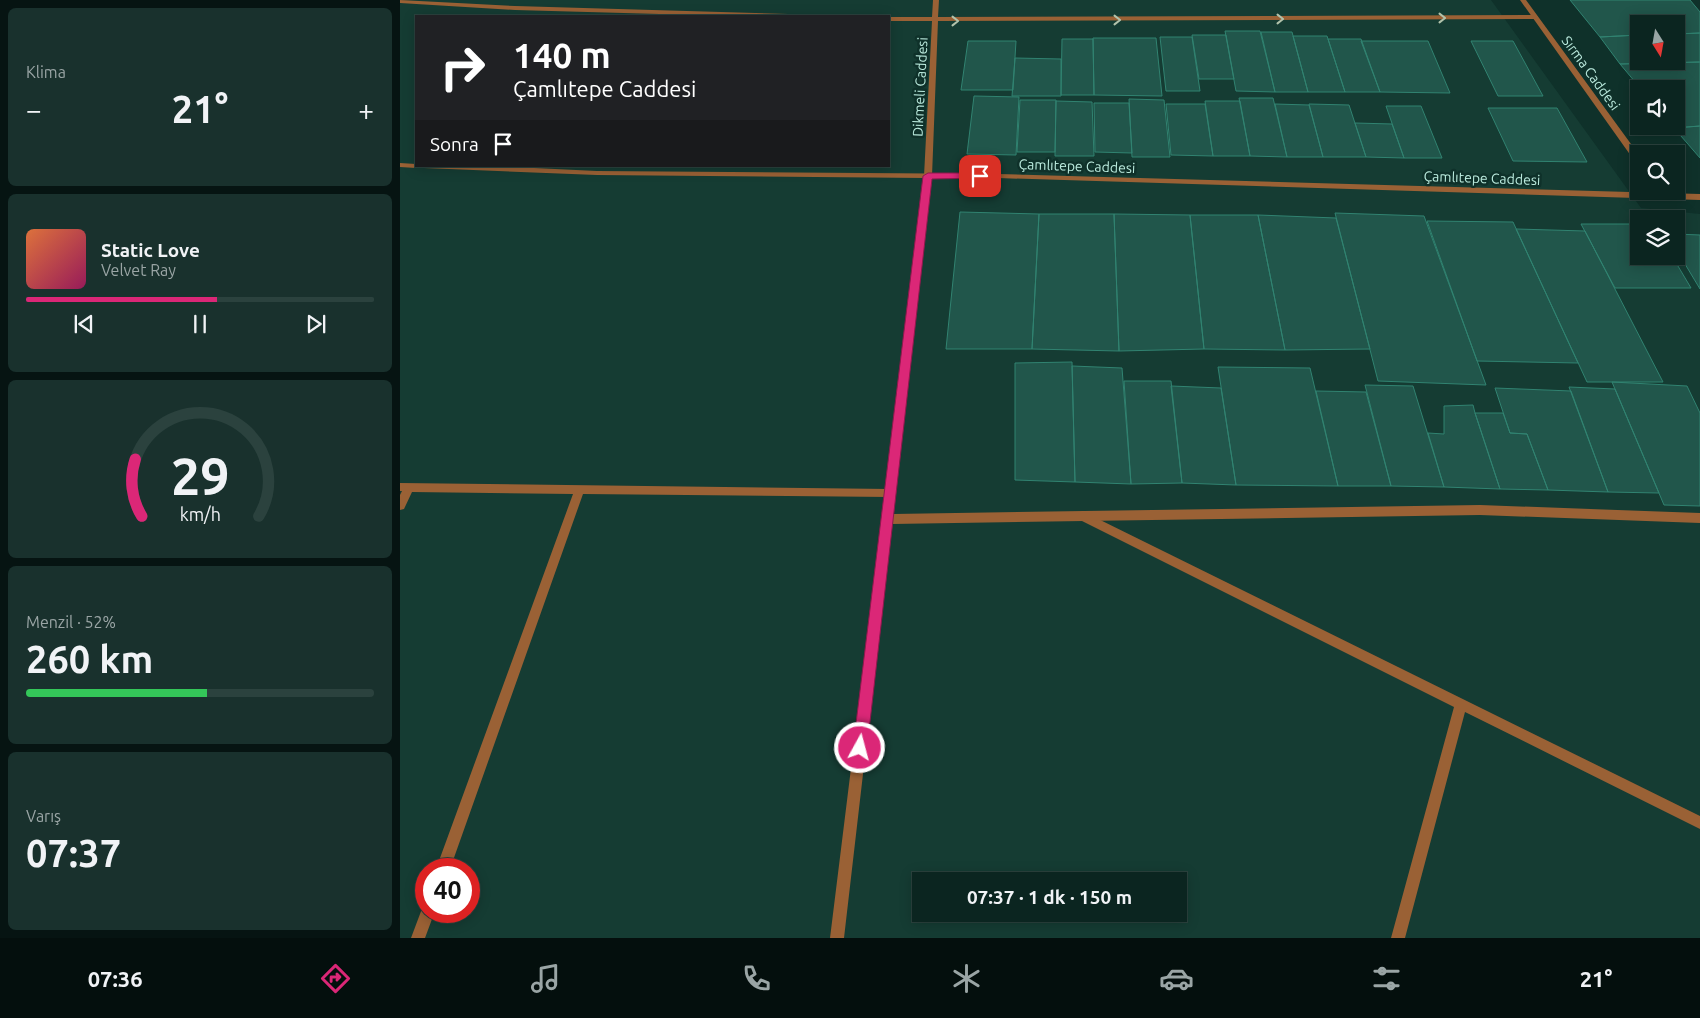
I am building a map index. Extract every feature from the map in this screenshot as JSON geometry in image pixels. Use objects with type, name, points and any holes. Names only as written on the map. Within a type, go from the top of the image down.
[{"type":"street","name":"Dikmeli Caddesi","points":[[837,938],[928,176],[936,0]]},
{"type":"street","name":"Sırma Caddesi","points":[[1523,0],[1630,148]]},
{"type":"street","points":[[400,1],[515,8],[754,15]]},
{"type":"street","points":[[890,19],[936,21],[1536,17]]},
{"type":"street","points":[[400,165],[415,166]]},
{"type":"street","name":"Çamlıtepe Caddesi","points":[[449,167],[597,173],[928,176],[1630,193]]},
{"type":"street","name":"Çamlıtepe Caddesi","points":[[1685,196],[1700,197]]},
{"type":"street","points":[[400,506],[405,487],[890,493]]},
{"type":"street","points":[[447,858],[580,489]]},
{"type":"street","points":[[887,520],[1480,510],[1700,518]]},
{"type":"street","points":[[1082,516],[1700,823]]},
{"type":"street","points":[[1398,938],[1461,704]]},
{"type":"street","points":[[418,938],[424,923]]},
{"type":"shaded area","points":[[400,0],[1491,0],[1630,193],[1630,200],[1635,200],[1641,208],[1661,210],[1630,210],[1630,265],[1685,265],[1685,212],[1700,214],[1700,938],[400,938]]},
{"type":"building","points":[[1570,0],[1690,0],[1700,12],[1700,33],[1685,34],[1685,15],[1630,15],[1630,35],[1600,37]]},
{"type":"building","points":[[1225,31],[1260,31],[1275,92],[1236,91]]},
{"type":"building","points":[[1261,32],[1292,32],[1308,92],[1275,92]]},
{"type":"building","points":[[1700,33],[1700,62],[1685,62],[1685,34]]},
{"type":"building","points":[[1192,35],[1226,35],[1234,79],[1199,79]]},
{"type":"building","points":[[1630,35],[1630,64],[1620,64],[1600,37]]},
{"type":"building","points":[[1293,36],[1327,36],[1345,92],[1308,92]]},
{"type":"building","points":[[1160,37],[1192,37],[1200,91],[1166,91]]},
{"type":"building","points":[[1093,38],[1156,38],[1162,96],[1094,95]]},
{"type":"building","points":[[1062,39],[1093,39],[1094,95],[1061,95]]},
{"type":"building","points":[[1328,39],[1361,39],[1380,92],[1345,92]]},
{"type":"building","points":[[968,41],[1016,41],[1013,90],[961,90]]},
{"type":"building","points":[[1361,41],[1428,41],[1450,93],[1380,92]]},
{"type":"building","points":[[1471,41],[1513,41],[1543,96],[1498,96]]},
{"type":"building","points":[[1015,58],[1061,59],[1061,96],[1012,96]]},
{"type":"building","points":[[1685,62],[1700,62],[1700,126],[1685,127],[1685,80],[1633,80],[1620,64],[1630,64],[1630,70],[1685,70]]},
{"type":"building","points":[[974,96],[1019,97],[1016,155],[967,154]]},
{"type":"building","points":[[1239,98],[1273,98],[1287,157],[1250,156]]},
{"type":"building","points":[[1129,99],[1164,100],[1170,157],[1132,157]]},
{"type":"building","points":[[1020,100],[1056,100],[1055,152],[1017,152]]},
{"type":"building","points":[[1056,101],[1092,102],[1094,156],[1055,156]]},
{"type":"building","points":[[1205,101],[1240,101],[1250,156],[1213,156]]},
{"type":"building","points":[[1094,103],[1129,103],[1132,153],[1095,152]]},
{"type":"building","points":[[1166,104],[1205,104],[1213,156],[1171,155]]},
{"type":"building","points":[[1275,104],[1309,105],[1323,157],[1287,157]]},
{"type":"building","points":[[1309,104],[1349,105],[1366,157],[1323,157]]},
{"type":"building","points":[[1386,106],[1421,106],[1442,158],[1404,158]]},
{"type":"building","points":[[1488,108],[1557,108],[1587,162],[1513,161]]},
{"type":"building","points":[[1355,123],[1392,124],[1404,158],[1366,157]]},
{"type":"building","points":[[1700,126],[1700,158],[1680,135],[1685,135],[1685,127]]},
{"type":"building","points":[[960,212],[1039,214],[1032,349],[946,349]]},
{"type":"building","points":[[1335,213],[1424,216],[1486,385],[1378,381]]},
{"type":"building","points":[[1039,214],[1114,214],[1119,351],[1032,349]]},
{"type":"building","points":[[1114,214],[1190,215],[1204,349],[1119,351]]},
{"type":"building","points":[[1190,215],[1258,215],[1285,350],[1204,349]]},
{"type":"building","points":[[1258,215],[1336,218],[1370,349],[1285,350]]},
{"type":"building","points":[[1427,221],[1513,222],[1578,363],[1477,361]]},
{"type":"building","points":[[1581,224],[1630,224],[1630,265],[1677,265],[1691,288],[1615,288]]},
{"type":"building","points":[[1516,229],[1585,231],[1663,382],[1587,382]]},
{"type":"building","points":[[1685,234],[1700,235],[1700,289],[1685,264]]},
{"type":"building","points":[[1072,362],[1075,482],[1015,480],[1015,363]]},
{"type":"building","points":[[1072,366],[1122,368],[1131,484],[1075,482]]},
{"type":"building","points":[[1218,367],[1310,368],[1338,486],[1236,485]]},
{"type":"building","points":[[1124,381],[1171,381],[1182,483],[1131,484]]},
{"type":"building","points":[[1612,382],[1687,386],[1700,413],[1700,506],[1664,505]]},
{"type":"building","points":[[1365,385],[1413,386],[1444,487],[1391,486]]},
{"type":"building","points":[[1171,386],[1221,388],[1236,485],[1182,483]]},
{"type":"building","points":[[1569,387],[1615,389],[1659,493],[1608,492]]},
{"type":"building","points":[[1495,388],[1571,391],[1608,492],[1548,490],[1527,434],[1510,433]]},
{"type":"building","points":[[1316,391],[1366,392],[1391,486],[1338,486]]},
{"type":"building","points":[[1473,405],[1500,489],[1444,487],[1428,433],[1444,434],[1444,406]]},
{"type":"building","points":[[1475,413],[1503,413],[1510,433],[1527,434],[1548,490],[1500,489]]},
{"type":"route","points":[[860,748],[928,176],[980,176]]}]
